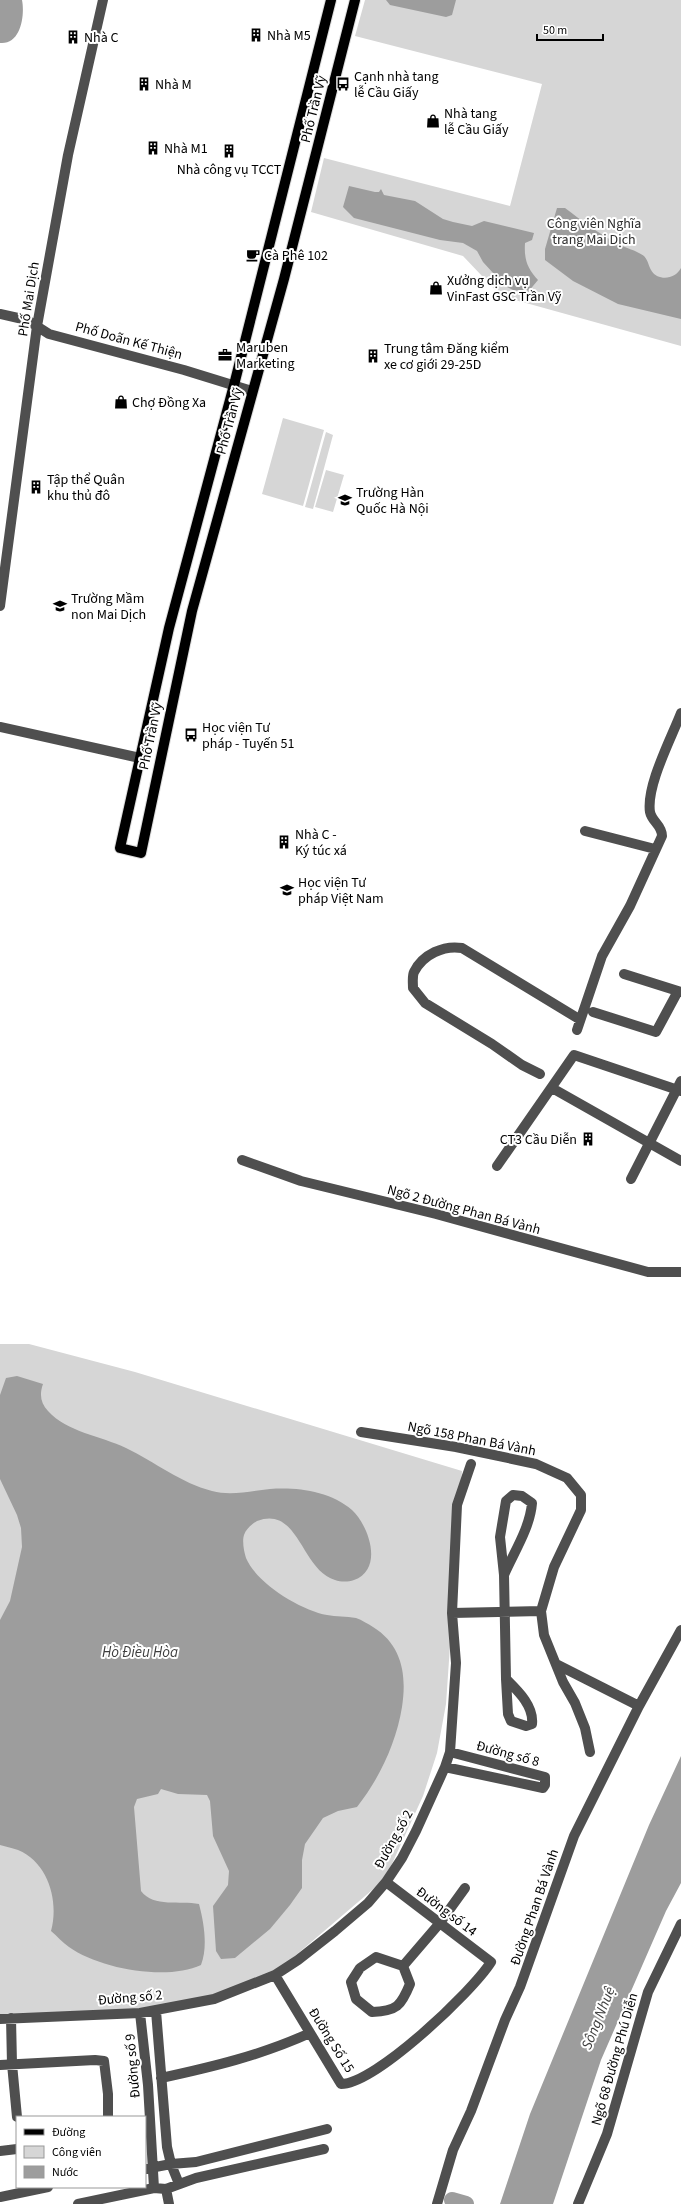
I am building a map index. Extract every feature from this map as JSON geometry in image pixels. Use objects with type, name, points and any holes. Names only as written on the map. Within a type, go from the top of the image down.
[{"type":"main road","name":"Phố Trần Vỹ","points":[[331,0],[234,385],[169,628],[140,758],[120,848],[141,853],[192,611],[285,273],[355,0]]},
{"type":"main road","points":[[140,758],[159,762]]},
{"type":"street","name":"Phố Mai Dịch","points":[[0,606],[37,326],[71,140],[103,0]]},
{"type":"street","name":"Phố Doãn Kế Thiện","points":[[0,314],[27,320],[49,334],[132,355],[252,391]]},
{"type":"street","points":[[577,1030],[602,956],[630,906],[662,836],[662,829],[652,818],[650,793],[681,713]]},
{"type":"street","points":[[0,727],[140,758]]},
{"type":"street","points":[[585,831],[655,849]]},
{"type":"street","points":[[540,1074],[522,1065],[492,1044],[425,1003],[413,988],[414,973],[422,962],[440,949],[452,946],[462,948],[580,1019]]},
{"type":"street","points":[[593,1012],[656,1032],[679,992],[624,974]]},
{"type":"street","points":[[497,1166],[574,1055],[679,1087],[631,1179]]},
{"type":"street","points":[[552,1088],[681,1161]]},
{"type":"street","name":"Ngõ 2 Đường Phan Bá Vành","points":[[242,1160],[301,1181],[436,1214],[648,1272],[681,1272]]},
{"type":"street","name":"Ngõ 158 Phan Bá Vành","points":[[361,1432],[456,1447],[536,1464],[567,1478],[582,1495],[581,1510],[554,1566],[541,1611],[544,1635],[585,1728],[590,1752]]},
{"type":"street","name":"Đường số 2","points":[[0,2019],[140,2013],[214,1999],[275,1975],[298,1960],[368,1903],[386,1882],[402,1858],[445,1767],[450,1752],[456,1663],[452,1614],[457,1505],[470,1464]]},
{"type":"street","points":[[504,1575],[520,1541],[532,1510],[532,1503],[522,1496],[513,1495],[506,1501],[500,1537],[504,1575],[506,1679]]},
{"type":"street","points":[[452,1614],[541,1611]]},
{"type":"street","name":"Đường Phan Bá Vành","points":[[437,2204],[453,2150],[471,2112],[505,2020],[520,1987],[574,1836],[639,1706],[681,1630]]},
{"type":"street","points":[[556,1664],[639,1706]]},
{"type":"street","name":"Đường số 8","points":[[445,1767],[543,1788],[546,1785],[544,1777],[450,1752]]},
{"type":"street","name":"Đường số 14","points":[[386,1882],[439,1924],[491,1962],[472,1987],[437,2021]]},
{"type":"street","points":[[403,1966],[439,1924],[465,1888]]},
{"type":"street","name":"Ngõ 68 Đường Phú Diễn","points":[[578,2204],[607,2134],[648,1992],[681,1924]]},
{"type":"street","points":[[376,1957],[403,1966],[410,1984],[402,2002],[387,2012],[372,2012],[356,1999],[351,1982],[360,1968],[376,1957]]},
{"type":"street","name":"Đường Số 15","points":[[275,1975],[341,2084],[347,2084],[364,2076],[386,2061],[437,2021]]},
{"type":"street","name":"Đường số 9","points":[[156,2011],[170,2164],[179,2184]]},
{"type":"street","name":"Đường số 9","points":[[140,2013],[148,2085],[148,2169],[154,2188]]},
{"type":"street","points":[[11,2018],[12,2064],[17,2116]]},
{"type":"street","points":[[161,2078],[219,2066],[279,2047],[310,2033]]},
{"type":"street","points":[[0,2065],[95,2060],[104,2061],[108,2116]]},
{"type":"street","points":[[148,2169],[170,2164],[196,2162],[328,2129]]},
{"type":"street","points":[[0,2151],[16,2149]]},
{"type":"street","points":[[78,2204],[154,2188],[166,2190],[179,2184],[324,2149]]},
{"type":"street","points":[[0,2197],[29,2189]]},
{"type":"street","points":[[166,2190],[169,2204]]},
{"type":"green space","name":"Công viên Nghĩa trang Mai Dịch","points":[[365,0],[681,0],[681,346],[501,296],[463,256],[311,212],[324,158],[510,206],[542,84],[355,36]]},
{"type":"green space","points":[[283,418],[324,430],[303,506],[262,494]]},
{"type":"green space","points":[[326,432],[333,435],[313,509],[305,507]]},
{"type":"green space","points":[[326,470],[344,475],[333,512],[315,507]]},
{"type":"green space","name":"Hồ Điều Hòa","points":[[0,1344],[29,1344],[135,1372],[462,1471],[446,1704],[437,1753],[423,1796],[385,1879],[275,1973],[214,1998],[140,2011],[0,2019]]},
{"type":"water","points":[[0,0],[22,0],[23,13],[20,28],[17,34],[13,39],[0,43]]},
{"type":"water","points":[[386,0],[456,0],[452,15],[446,17],[390,5]]},
{"type":"water","points":[[349,186],[375,192],[379,192],[381,189],[384,195],[415,201],[443,219],[453,222],[472,226],[484,221],[534,233],[532,240],[525,243],[525,254],[531,271],[538,280],[528,292],[513,290],[505,286],[483,262],[477,251],[463,243],[440,240],[354,218],[343,207]]},
{"type":"water","points":[[557,208],[565,208],[609,239],[644,256],[652,272],[657,276],[667,278],[674,276],[681,268],[681,319],[618,304],[573,281],[545,260],[545,249]]},
{"type":"water","name":"Hồ Điều Hòa","points":[[17,1376],[43,1384],[41,1399],[44,1405],[48,1411],[65,1424],[74,1429],[126,1448],[179,1478],[212,1491],[226,1493],[241,1493],[270,1489],[291,1489],[324,1494],[334,1498],[352,1510],[364,1526],[368,1536],[371,1547],[369,1567],[363,1574],[354,1580],[344,1582],[335,1580],[324,1574],[314,1564],[291,1530],[282,1522],[271,1519],[257,1521],[249,1527],[243,1537],[246,1558],[252,1568],[270,1586],[281,1594],[305,1608],[317,1612],[330,1616],[352,1617],[358,1619],[383,1634],[396,1652],[403,1672],[404,1684],[402,1707],[396,1734],[386,1760],[372,1785],[357,1807],[338,1811],[323,1818],[305,1844],[302,1860],[302,1888],[270,1929],[235,1958],[221,1959],[216,1951],[213,1906],[228,1885],[229,1871],[213,1836],[210,1801],[207,1795],[178,1794],[161,1789],[158,1794],[137,1799],[134,1807],[141,1891],[146,1896],[160,1902],[199,1904],[205,1943],[203,1958],[201,1965],[187,1970],[152,1972],[115,1967],[82,1955],[64,1944],[51,1931],[54,1908],[49,1884],[44,1874],[29,1856],[18,1850],[0,1845],[0,1620],[10,1601],[22,1547],[21,1528],[17,1515],[0,1479],[0,1395],[6,1378]]},
{"type":"water","name":"Sông Nhuệ","points":[[681,1756],[681,1883],[666,1911],[601,2060],[553,2204],[500,2204],[530,2114],[649,1825]]},
{"type":"waterway","points":[[452,2200],[466,2204]]},
{"type":"place","name":"Nhà M5","points":[[256,35]]},
{"type":"place","name":"Nhà C","points":[[73,37]]},
{"type":"place","name":"Nhà M","points":[[144,84]]},
{"type":"place","name":"Cạnh nhà tang lễ Cầu Giấy","points":[[343,84]]},
{"type":"place","name":"Nhà tang lễ Cầu Giấy","points":[[433,121]]},
{"type":"place","name":"Nhà M1","points":[[153,148]]},
{"type":"place","name":"Nhà công vụ TCCT","points":[[229,151]]},
{"type":"place","name":"Cà Phê 102","points":[[253,255]]},
{"type":"place","name":"Xưởng dịch vụ VinFast GSC Trần Vỹ","points":[[436,288]]},
{"type":"place","name":"Maruben Marketing","points":[[225,355]]},
{"type":"place","name":"Trung tâm Đăng kiểm xe cơ giới 29-25D","points":[[373,356]]},
{"type":"place","name":"Chợ Đồng Xa","points":[[121,402]]},
{"type":"place","name":"Tập thể Quân khu thủ đô","points":[[36,487]]},
{"type":"place","name":"Trường Hàn Quốc Hà Nội","points":[[345,500]]},
{"type":"place","name":"Trường Mầm non Mai Dịch","points":[[60,606]]},
{"type":"place","name":"Học viện Tư pháp - Tuyến 51","points":[[191,735]]},
{"type":"place","name":"Nhà C - Ký túc xá","points":[[284,842]]},
{"type":"place","name":"Học viện Tư pháp Việt Nam","points":[[287,890]]},
{"type":"place","name":"CT3 Cầu Diễn","points":[[588,1139]]}]
